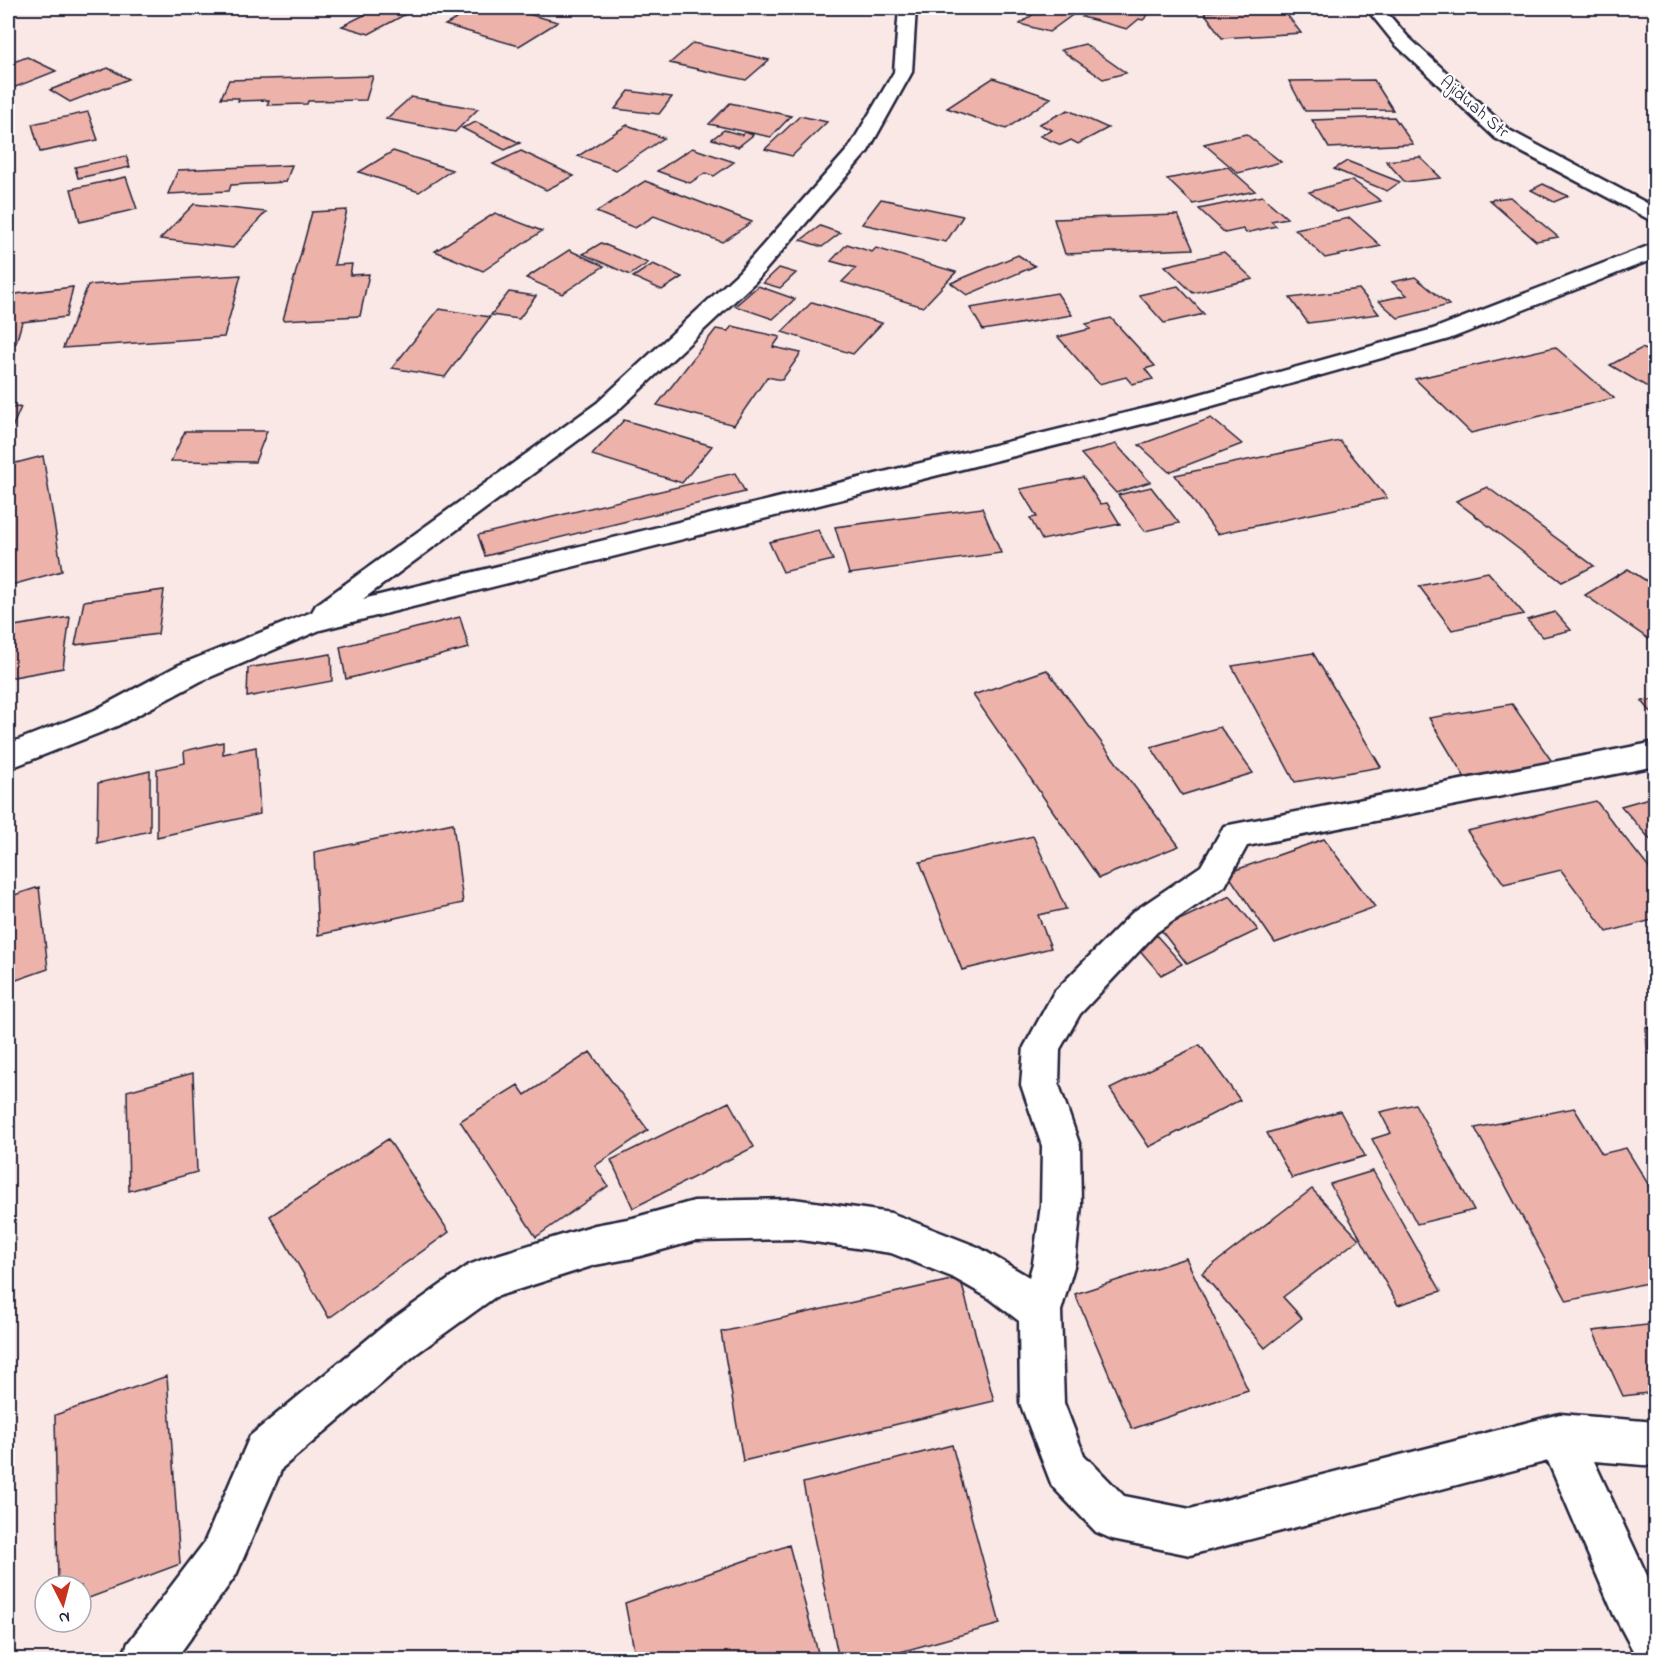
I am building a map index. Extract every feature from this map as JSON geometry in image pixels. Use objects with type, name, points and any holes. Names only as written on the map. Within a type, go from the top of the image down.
[{"type":"street","points":[[312,622],[606,408],[747,277],[858,152],[903,72],[907,8]]},
{"type":"street","name":"Ajiduah Str","points":[[1374,8],[1401,40],[1502,134],[1656,217]]},
{"type":"street","points":[[8,757],[106,718],[190,673],[312,622],[1207,400],[1442,334],[1656,250]]},
{"type":"street","points":[[1656,754],[1236,835],[1213,876],[1145,922],[1066,1003],[1042,1047],[1040,1085],[1061,1146],[1061,1205],[1054,1263],[1040,1311],[1042,1403],[1068,1470],[1113,1516],[1190,1532],[1560,1436],[1656,1444]]},
{"type":"street","points":[[145,1659],[220,1559],[266,1452],[401,1339],[484,1280],[595,1245],[633,1238],[694,1221],[794,1219],[891,1233],[963,1261],[1004,1283],[1040,1311]]},
{"type":"street","points":[[1560,1436],[1631,1599],[1656,1644]]},
{"type":"building","points":[[378,8],[406,14],[369,34],[342,26]]},
{"type":"building","points":[[476,8],[521,8],[516,11],[558,22],[519,46],[445,25]]},
{"type":"building","points":[[1042,8],[1082,8],[1049,32],[1020,24]]},
{"type":"building","points":[[1094,8],[1148,9],[1142,14],[1148,15],[1127,29],[1082,17]]},
{"type":"building","points":[[1282,8],[1301,33],[1222,38],[1204,12]]},
{"type":"building","points":[[693,43],[769,60],[746,80],[670,63]]},
{"type":"building","points":[[1085,44],[1126,73],[1103,79],[1061,50]]},
{"type":"building","points":[[27,57],[56,71],[8,90],[8,64]]},
{"type":"building","points":[[108,68],[129,79],[70,102],[50,90]]},
{"type":"building","points":[[373,76],[366,100],[308,101],[307,104],[267,105],[269,100],[238,101],[239,98],[221,98],[229,80]]},
{"type":"building","points":[[993,78],[1051,98],[1006,129],[947,108]]},
{"type":"building","points":[[1374,80],[1393,110],[1305,111],[1289,81]]},
{"type":"building","points":[[629,91],[672,97],[659,114],[615,109]]},
{"type":"building","points":[[411,97],[478,109],[455,132],[386,119]]},
{"type":"building","points":[[730,103],[791,116],[771,137],[709,124]]},
{"type":"building","points":[[1068,110],[1108,128],[1078,144],[1071,140],[1061,145],[1040,136],[1052,130],[1039,124]]},
{"type":"building","points":[[88,112],[98,140],[40,152],[32,124]]},
{"type":"building","points":[[800,116],[827,122],[792,156],[765,149]]},
{"type":"building","points":[[1394,117],[1413,144],[1329,148],[1312,120]]},
{"type":"building","points":[[476,122],[520,143],[505,150],[462,128]]},
{"type":"building","points":[[627,125],[664,138],[616,170],[578,156]]},
{"type":"building","points":[[724,130],[742,135],[745,132],[753,135],[738,147],[712,139]]},
{"type":"building","points":[[1246,134],[1281,162],[1238,173],[1204,144]]},
{"type":"building","points":[[692,148],[734,162],[714,176],[705,173],[690,183],[657,171]]},
{"type":"building","points":[[393,151],[452,170],[419,192],[359,172]]},
{"type":"building","points":[[521,151],[574,176],[546,190],[493,164]]},
{"type":"building","points":[[126,156],[130,167],[78,178],[75,167]]},
{"type":"building","points":[[1420,157],[1441,178],[1405,182],[1386,161]]},
{"type":"building","points":[[1347,161],[1400,182],[1387,191],[1334,169]]},
{"type":"building","points":[[292,165],[286,182],[231,185],[229,191],[168,194],[178,170]]},
{"type":"building","points":[[1228,167],[1255,191],[1193,204],[1167,179]]},
{"type":"building","points":[[126,177],[137,209],[80,222],[71,189]]},
{"type":"building","points":[[1352,180],[1381,201],[1337,212],[1309,192]]},
{"type":"building","points":[[645,181],[752,222],[722,242],[654,216],[635,228],[596,212]]},
{"type":"building","points":[[1543,184],[1568,196],[1554,202],[1531,190]]},
{"type":"building","points":[[1262,196],[1287,218],[1271,221],[1276,226],[1246,233],[1243,229],[1225,233],[1199,209]]},
{"type":"building","points":[[1510,197],[1558,237],[1536,241],[1489,200]]},
{"type":"building","points":[[881,199],[963,216],[946,242],[862,224]]},
{"type":"building","points":[[194,204],[266,212],[233,248],[160,239]]},
{"type":"building","points":[[347,210],[334,265],[352,264],[350,275],[369,274],[360,316],[283,320],[312,212]]},
{"type":"building","points":[[495,213],[542,231],[483,271],[435,251]]},
{"type":"building","points":[[1178,215],[1193,249],[1065,254],[1054,219]]},
{"type":"building","points":[[1350,218],[1381,246],[1325,258],[1295,229]]},
{"type":"building","points":[[820,226],[840,233],[822,247],[801,240]]},
{"type":"building","points":[[601,243],[648,263],[630,275],[583,254]]},
{"type":"building","points":[[847,244],[872,252],[876,248],[956,272],[923,307],[842,282],[856,268],[831,261]]},
{"type":"building","points":[[569,250],[604,266],[562,294],[526,278]]},
{"type":"building","points":[[1224,252],[1253,279],[1193,293],[1165,266]]},
{"type":"building","points":[[1018,255],[1035,266],[967,295],[951,283]]},
{"type":"building","points":[[653,264],[682,277],[662,290],[633,277]]},
{"type":"building","points":[[779,268],[796,273],[780,288],[763,283]]},
{"type":"building","points":[[241,275],[224,337],[63,348],[88,285]]},
{"type":"building","points":[[1415,277],[1449,305],[1398,318],[1379,301],[1407,295],[1392,282]]},
{"type":"building","points":[[758,286],[795,299],[773,319],[735,306]]},
{"type":"building","points":[[1178,286],[1204,314],[1164,323],[1139,295]]},
{"type":"building","points":[[73,287],[66,317],[22,322],[16,343],[8,344],[8,295]]},
{"type":"building","points":[[1359,289],[1379,314],[1308,323],[1290,298]]},
{"type":"building","points":[[509,292],[536,296],[519,319],[491,315]]},
{"type":"building","points":[[1057,293],[1072,315],[983,330],[970,308]]},
{"type":"building","points":[[812,302],[882,323],[853,354],[782,332]]},
{"type":"building","points":[[439,309],[490,317],[445,377],[392,368]]},
{"type":"building","points":[[1111,318],[1155,366],[1145,369],[1153,379],[1132,384],[1126,377],[1099,384],[1058,337],[1090,329],[1086,324]]},
{"type":"building","points":[[732,326],[780,337],[773,347],[801,353],[782,380],[767,377],[734,425],[657,405],[716,329],[728,331]]},
{"type":"building","points":[[1555,347],[1614,398],[1471,433],[1415,379]]},
{"type":"building","points":[[1642,348],[1656,355],[1656,385],[1649,388],[1610,365]]},
{"type":"building","points":[[21,407],[9,435],[8,435],[8,408]]},
{"type":"building","points":[[1211,418],[1242,444],[1169,472],[1139,445]]},
{"type":"building","points":[[624,420],[712,446],[682,483],[592,455]]},
{"type":"building","points":[[185,431],[267,431],[255,462],[171,461]]},
{"type":"building","points":[[1340,441],[1387,498],[1217,534],[1175,475]]},
{"type":"building","points":[[1116,444],[1150,482],[1116,493],[1081,454]]},
{"type":"building","points":[[43,456],[62,571],[8,586],[8,465]]},
{"type":"building","points":[[735,473],[745,492],[485,556],[478,535]]},
{"type":"building","points":[[1083,477],[1100,504],[1107,503],[1120,524],[1042,540],[1030,518],[1037,517],[1020,489]]},
{"type":"building","points":[[1151,487],[1179,523],[1145,531],[1118,495]]},
{"type":"building","points":[[1487,487],[1594,566],[1562,582],[1456,501]]},
{"type":"building","points":[[982,508],[1001,553],[849,574],[835,527]]},
{"type":"building","points":[[818,530],[833,560],[783,572],[769,542]]},
{"type":"building","points":[[1628,569],[1656,587],[1656,644],[1585,595]]},
{"type":"building","points":[[1488,572],[1524,614],[1452,630],[1419,586]]},
{"type":"building","points":[[164,590],[158,634],[75,645],[84,601]]},
{"type":"building","points":[[1555,612],[1571,630],[1543,637],[1527,620]]},
{"type":"building","points":[[70,617],[63,668],[8,678],[8,627]]},
{"type":"building","points":[[460,617],[469,648],[346,679],[340,647]]},
{"type":"building","points":[[1313,653],[1381,767],[1295,782],[1232,666]]},
{"type":"building","points":[[331,654],[332,681],[247,697],[248,668]]},
{"type":"building","points":[[1047,670],[1179,846],[1099,878],[973,695]]},
{"type":"building","points":[[1656,699],[1656,718],[1642,701]]},
{"type":"building","points":[[1512,704],[1553,763],[1465,778],[1429,718]]},
{"type":"building","points":[[1220,727],[1253,773],[1182,795],[1151,747]]},
{"type":"building","points":[[223,742],[223,754],[256,747],[260,814],[157,837],[157,769],[185,763],[184,751]]},
{"type":"building","points":[[150,771],[150,831],[97,843],[98,783]]},
{"type":"building","points":[[1656,796],[1656,846],[1621,806]]},
{"type":"building","points":[[1596,801],[1656,877],[1656,919],[1607,932],[1561,870],[1504,884],[1467,831]]},
{"type":"building","points":[[453,823],[463,903],[318,935],[314,852]]},
{"type":"building","points":[[1033,836],[1066,909],[1038,915],[1051,948],[962,970],[920,862]]},
{"type":"building","points":[[1324,839],[1375,907],[1275,943],[1227,873]]},
{"type":"building","points":[[39,887],[48,969],[8,983],[8,897]]},
{"type":"building","points":[[1230,896],[1258,930],[1187,964],[1160,929]]},
{"type":"building","points":[[1156,935],[1182,964],[1161,975],[1137,947]]},
{"type":"building","points":[[1646,1027],[1656,1030],[1656,1055],[1647,1053]]},
{"type":"building","points":[[1200,1045],[1240,1100],[1149,1147],[1110,1089]]},
{"type":"building","points":[[590,1052],[648,1130],[595,1166],[608,1186],[536,1237],[460,1121],[518,1085],[525,1095]]},
{"type":"building","points":[[193,1073],[197,1172],[129,1191],[127,1091]]},
{"type":"building","points":[[729,1102],[754,1147],[633,1208],[611,1160]]},
{"type":"building","points":[[1415,1104],[1474,1210],[1417,1224],[1372,1139],[1391,1133],[1380,1112]]},
{"type":"building","points":[[1574,1108],[1602,1154],[1626,1148],[1656,1197],[1656,1221],[1652,1222],[1656,1227],[1656,1281],[1567,1301],[1475,1128]]},
{"type":"building","points":[[1340,1111],[1365,1156],[1292,1178],[1267,1133]]},
{"type":"building","points":[[388,1139],[449,1232],[329,1318],[270,1216]]},
{"type":"building","points":[[1373,1171],[1441,1291],[1398,1305],[1330,1184]]},
{"type":"building","points":[[1312,1189],[1359,1239],[1283,1297],[1302,1318],[1265,1348],[1202,1273]]},
{"type":"building","points":[[1186,1258],[1248,1390],[1132,1429],[1075,1294]]},
{"type":"building","points":[[960,1278],[994,1401],[743,1461],[721,1332]]},
{"type":"building","points":[[1656,1324],[1656,1392],[1623,1396],[1593,1331]]},
{"type":"building","points":[[167,1376],[180,1564],[93,1597],[93,1574],[58,1574],[55,1415]]},
{"type":"building","points":[[952,1445],[1000,1624],[872,1660],[839,1660],[803,1483]]},
{"type":"building","points":[[789,1545],[820,1660],[636,1660],[625,1603]]}]
